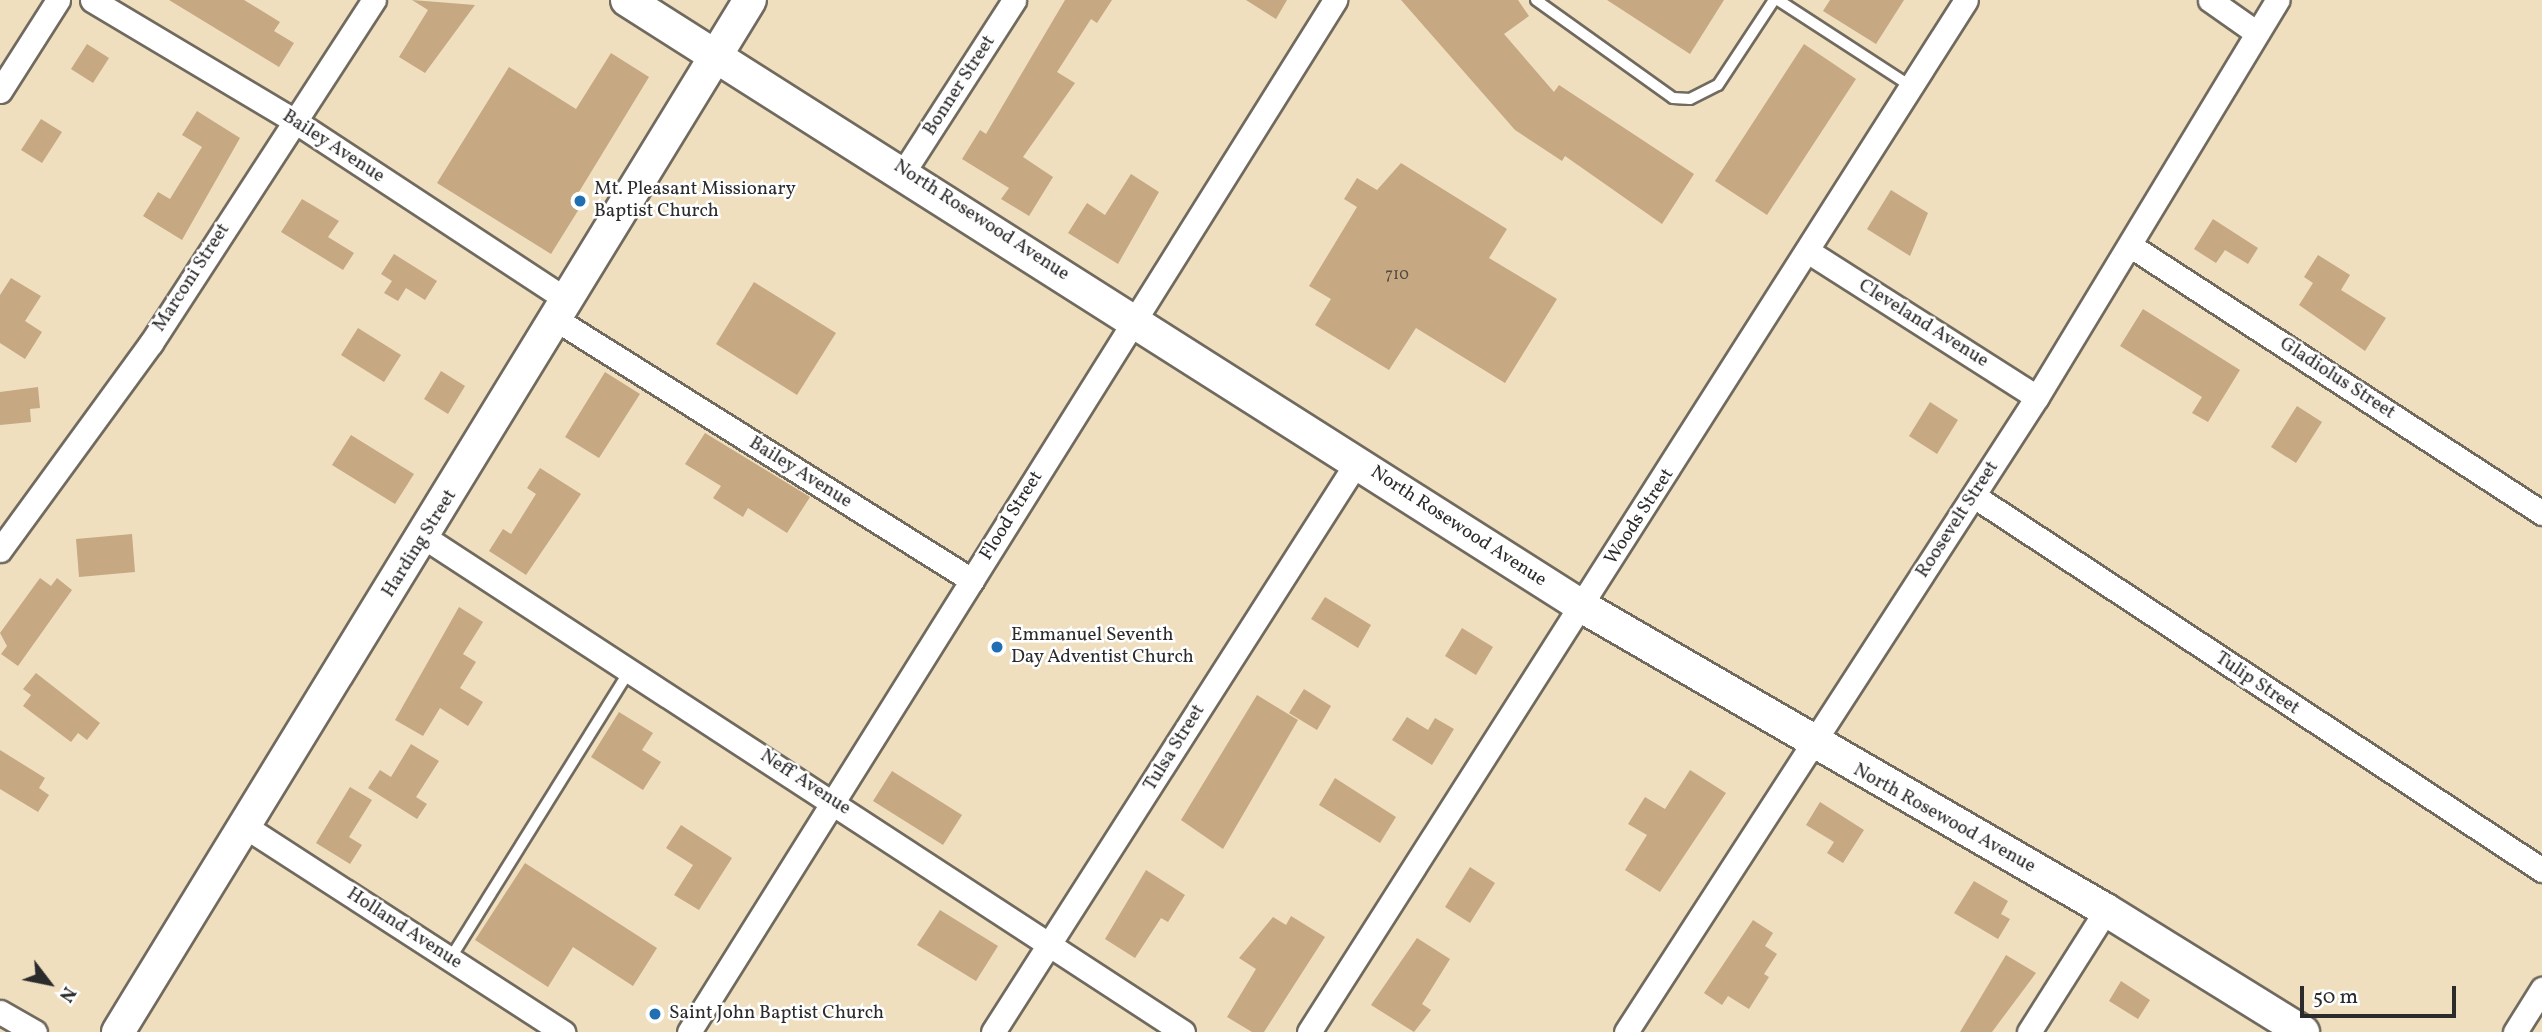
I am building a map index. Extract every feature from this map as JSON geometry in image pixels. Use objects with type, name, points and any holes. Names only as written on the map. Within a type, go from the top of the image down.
[{"type":"street","points":[[0,91],[58,0]]},
{"type":"street","name":"Bailey Avenue","points":[[92,0],[293,120],[563,311],[972,580]]},
{"type":"street","name":"Marconi Street","points":[[0,550],[151,343],[293,120],[374,0]]},
{"type":"street","name":"North Rosewood Avenue","points":[[627,0],[904,172],[1583,607],[1811,744],[2106,910],[2303,1032]]},
{"type":"street","name":"Harding Street","points":[[118,1032],[563,311],[750,0]]},
{"type":"street","name":"Harding Street","points":[[719,55],[768,0]]},
{"type":"street","name":"Bonner Street","points":[[904,172],[1014,0]]},
{"type":"street","name":"Flood Street","points":[[689,1032],[1335,0]]},
{"type":"street","name":"Woods Street","points":[[1309,1032],[1583,607],[1966,0]]},
{"type":"street","points":[[2210,0],[2257,33]]},
{"type":"street","name":"Roosevelt Street","points":[[1626,1032],[1974,496],[2131,246],[2277,0]]},
{"type":"street","name":"Gladiolus Street","points":[[2131,246],[2542,513]]},
{"type":"street","name":"Cleveland Avenue","points":[[1809,252],[2036,397]]},
{"type":"street","name":"Tulsa Street","points":[[993,1032],[1357,462]]},
{"type":"street","name":"Tulip Street","points":[[1974,496],[2542,870]]},
{"type":"street","name":"Neff Avenue","points":[[424,537],[832,800],[1048,948],[1183,1032]]},
{"type":"street","name":"Holland Avenue","points":[[246,827],[563,1032]]},
{"type":"street","points":[[2029,1032],[2106,910]]},
{"type":"street","points":[[2515,1032],[2542,989]]},
{"type":"street","points":[[0,1012],[35,1032]]},
{"type":"lane","points":[[1536,0],[1673,97],[1690,99],[1718,85],[1776,0],[1912,87]]},
{"type":"lane","points":[[450,959],[631,670]]},
{"type":"building","points":[[169,0],[244,0],[280,22],[274,31],[294,43],[279,67]]},
{"type":"building","points":[[412,0],[475,5],[425,73],[399,57],[428,10]]},
{"type":"building","points":[[1065,0],[1112,0],[1097,23],[1091,19],[1057,72],[1075,83],[1023,157],[1053,177],[1029,216],[1001,199],[1009,188],[962,159],[980,130],[986,134]]},
{"type":"building","points":[[1246,0],[1287,0],[1276,19]]},
{"type":"building","points":[[1401,0],[1518,0],[1529,16],[1504,34],[1554,92],[1559,85],[1694,174],[1662,224],[1565,156],[1562,161],[1515,130]]},
{"type":"building","points":[[1607,0],[1724,0],[1690,54]]},
{"type":"building","points":[[1830,0],[1904,0],[1876,44],[1823,11]]},
{"type":"building","points":[[87,44],[109,58],[93,83],[71,69]]},
{"type":"building","points":[[1804,44],[1856,79],[1767,215],[1715,181]]},
{"type":"building","points":[[611,53],[649,77],[571,205],[579,209],[551,254],[437,183],[509,67],[576,109]]},
{"type":"building","points":[[197,111],[240,138],[182,240],[143,216],[158,192],[170,199],[202,147],[182,135]]},
{"type":"building","points":[[41,119],[62,132],[42,163],[21,150]]},
{"type":"building","points":[[1401,163],[1507,229],[1489,258],[1557,299],[1505,383],[1416,328],[1389,370],[1315,325],[1331,299],[1309,286],[1357,207],[1344,199],[1357,178],[1377,190]]},
{"type":"building","points":[[1131,174],[1159,192],[1118,264],[1068,233],[1087,203],[1105,215]]},
{"type":"building","points":[[1891,190],[1928,213],[1910,256],[1867,229]]},
{"type":"building","points":[[302,199],[339,221],[328,237],[354,253],[343,270],[281,232]]},
{"type":"building","points":[[2213,219],[2258,248],[2248,264],[2225,250],[2216,263],[2194,249]]},
{"type":"building","points":[[394,254],[437,281],[425,300],[406,288],[398,301],[384,293],[392,281],[381,274]]},
{"type":"building","points":[[2318,255],[2350,275],[2341,290],[2386,318],[2365,351],[2299,305],[2313,283],[2304,277]]},
{"type":"building","points":[[11,278],[41,296],[25,321],[42,332],[25,359],[0,343],[0,295]]},
{"type":"building","points":[[754,282],[836,333],[797,395],[716,344]]},
{"type":"building","points":[[2143,309],[2240,370],[2208,422],[2192,413],[2202,397],[2120,346]]},
{"type":"building","points":[[358,328],[401,355],[384,382],[341,355]]},
{"type":"building","points":[[441,371],[465,386],[448,414],[424,399]]},
{"type":"building","points":[[605,372],[640,394],[599,458],[565,437]]},
{"type":"building","points":[[38,387],[40,408],[30,409],[31,422],[0,425],[0,392]]},
{"type":"building","points":[[1930,402],[1958,420],[1937,454],[1909,436]]},
{"type":"building","points":[[2297,406],[2322,422],[2296,463],[2271,447]]},
{"type":"building","points":[[705,433],[810,497],[787,533],[748,508],[743,517],[713,498],[721,486],[685,464]]},
{"type":"building","points":[[351,435],[414,474],[395,504],[332,465]]},
{"type":"building","points":[[540,468],[581,494],[526,575],[489,551],[503,529],[511,534],[536,494],[527,488]]},
{"type":"building","points":[[132,534],[135,572],[79,577],[76,539]]},
{"type":"building","points":[[40,578],[51,586],[57,578],[72,590],[18,666],[1,654],[7,646],[0,633]]},
{"type":"building","points":[[1325,597],[1371,625],[1358,648],[1311,619]]},
{"type":"building","points":[[459,607],[483,622],[463,654],[476,662],[460,688],[483,702],[468,726],[440,708],[423,736],[395,720]]},
{"type":"building","points":[[1462,628],[1493,647],[1476,675],[1445,656]]},
{"type":"building","points":[[36,673],[100,723],[87,740],[78,733],[71,742],[23,706],[31,695],[23,689]]},
{"type":"building","points":[[1304,689],[1331,706],[1317,730],[1289,713]]},
{"type":"building","points":[[1257,695],[1298,720],[1223,849],[1181,820]]},
{"type":"building","points":[[619,712],[653,733],[642,750],[661,762],[643,790],[591,757]]},
{"type":"building","points":[[1407,717],[1428,730],[1435,718],[1454,729],[1432,765],[1392,740]]},
{"type":"building","points":[[411,744],[439,761],[416,797],[427,804],[417,819],[368,788],[380,770],[391,777]]},
{"type":"building","points":[[0,750],[45,778],[39,788],[49,795],[38,812],[0,789]]},
{"type":"building","points":[[1690,770],[1726,793],[1660,892],[1625,870],[1647,835],[1628,824],[1645,797],[1665,809]]},
{"type":"building","points":[[892,771],[962,815],[943,845],[873,801]]},
{"type":"building","points":[[1335,778],[1396,817],[1380,843],[1319,805]]},
{"type":"building","points":[[350,787],[372,800],[349,837],[362,845],[350,864],[316,843]]},
{"type":"building","points":[[1820,802],[1864,830],[1843,863],[1827,853],[1834,842],[1806,825]]},
{"type":"building","points":[[681,825],[732,858],[699,910],[674,895],[693,865],[666,848]]},
{"type":"building","points":[[525,863],[657,948],[633,986],[573,947],[548,987],[475,940]]},
{"type":"building","points":[[1470,867],[1495,883],[1470,923],[1445,907]]},
{"type":"building","points":[[1146,870],[1185,895],[1168,922],[1161,918],[1135,958],[1105,939]]},
{"type":"building","points":[[1974,881],[2008,901],[2001,914],[2010,919],[1998,939],[1954,913]]},
{"type":"building","points":[[940,910],[998,946],[976,981],[917,945]]},
{"type":"building","points":[[1291,916],[1325,937],[1264,1032],[1252,1032],[1227,1017],[1256,969],[1239,958],[1273,917],[1286,925]]},
{"type":"building","points":[[1753,920],[1773,933],[1765,946],[1777,954],[1764,974],[1769,977],[1749,1009],[1728,996],[1722,1005],[1704,993]]},
{"type":"building","points":[[1417,938],[1450,959],[1422,1004],[1431,1010],[1414,1032],[1371,1005]]},
{"type":"building","points":[[2006,955],[2036,973],[1992,1032],[1960,1032]]},
{"type":"building","points":[[2121,981],[2150,1000],[2138,1019],[2109,1001]]},
{"type":"place","name":"Mt. Pleasant Missionary Baptist Church","points":[[580,201]]},
{"type":"place","name":"Emmanuel Seventh Day Adventist Church","points":[[997,647]]},
{"type":"place","name":"Saint John Baptist Church","points":[[655,1014]]}]
